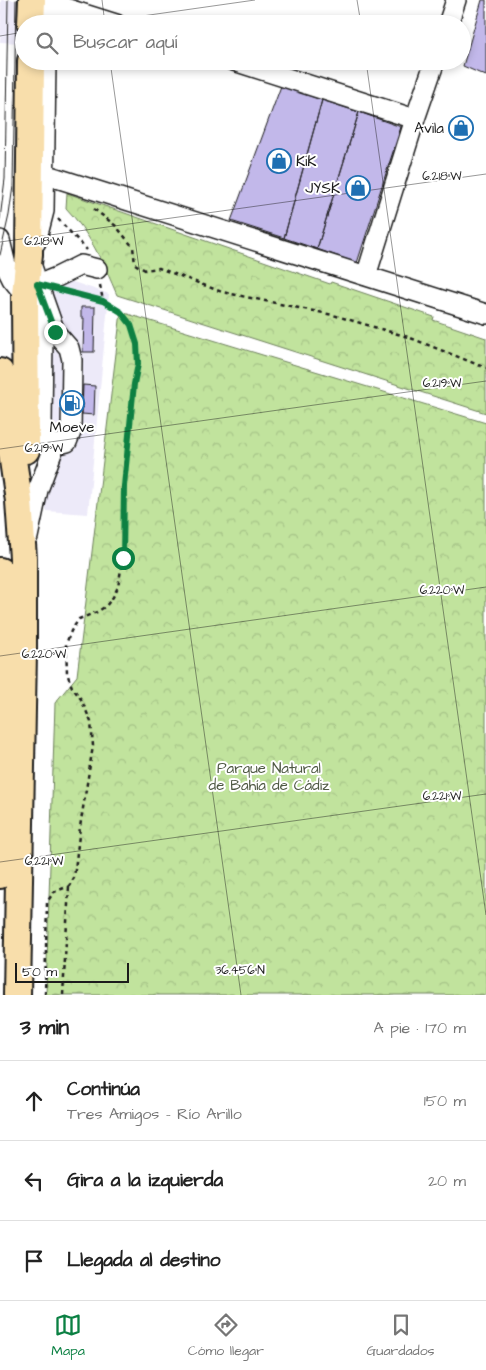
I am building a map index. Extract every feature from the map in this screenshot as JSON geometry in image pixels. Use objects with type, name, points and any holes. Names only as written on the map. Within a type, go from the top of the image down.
[{"type":"highway","points":[[35,15],[42,1]]},
{"type":"highway","points":[[19,501],[28,478],[25,433],[31,290],[28,256],[31,70]]},
{"type":"highway","points":[[0,372],[19,501],[23,558],[17,995]]},
{"type":"highway","points":[[0,571],[2,649],[0,875]]},
{"type":"street","points":[[451,15],[456,0]]},
{"type":"street","points":[[44,15],[42,1],[97,8]]},
{"type":"street","points":[[28,256],[37,240],[44,211],[46,70]]},
{"type":"street","points":[[262,70],[415,119]]},
{"type":"street","points":[[366,276],[432,70]]},
{"type":"street","points":[[44,174],[486,314]]},
{"type":"street","points":[[0,240],[7,269],[12,279],[31,290],[55,332],[69,348],[72,360],[71,432],[67,442],[55,445]]},
{"type":"street","points":[[31,290],[81,265],[97,268]]},
{"type":"street","points":[[31,290],[43,336],[42,425],[47,439],[55,445]]},
{"type":"street","points":[[23,558],[38,490],[55,445]]},
{"type":"path","points":[[94,209],[116,226],[133,247],[135,264],[145,270],[159,268],[222,292],[333,314],[408,337],[486,368]]},
{"type":"path","points":[[31,290],[103,301],[121,312],[131,325],[137,344],[138,364],[134,384],[124,486],[123,558],[118,587],[106,606],[79,619],[70,630],[66,644],[67,674],[91,722],[93,746],[74,878],[69,886],[63,995]]},
{"type":"path","points":[[45,995],[48,902],[54,892],[69,886]]},
{"type":"shaded area","points":[[1,0],[24,0],[24,15],[15,15],[15,43],[0,42]]},
{"type":"shaded area","name":"Moeve","points":[[46,273],[109,294],[88,514],[46,511]]},
{"type":"green space","points":[[67,193],[330,284],[331,282],[434,317],[433,320],[486,338],[486,413],[117,295],[95,249],[82,227],[66,208]]},
{"type":"green space","name":"Parque Natural de Bahía de Cádiz","points":[[121,312],[486,423],[486,995],[46,995],[55,703],[77,676]]},
{"type":"building","points":[[482,0],[486,0],[486,76],[471,69],[471,38]]},
{"type":"building","name":"KiK","points":[[281,86],[322,100],[284,238],[231,221]]},
{"type":"building","points":[[322,100],[359,112],[317,249],[284,238]]},
{"type":"building","name":"JYSK","points":[[359,112],[401,127],[357,263],[317,249]]},
{"type":"building","points":[[81,307],[95,307],[94,352],[83,352],[84,318],[81,318]]},
{"type":"building","points":[[83,385],[95,386],[94,415],[82,414]]},
{"type":"tram line","points":[[0,219],[5,179],[8,0]]},
{"type":"tram line","points":[[16,0],[16,15]]},
{"type":"tram line","points":[[0,255],[13,186],[15,62]]},
{"type":"place","name":"Avila","points":[[461,128]]},
{"type":"place","name":"KiK","points":[[279,161]]},
{"type":"place","name":"JYSK","points":[[358,188]]},
{"type":"place","name":"Moeve","points":[[72,403]]},
{"type":"route","points":[[55,332],[37,284],[103,301],[121,312],[131,325],[137,344],[138,364],[134,384],[124,486],[123,558]]}]
